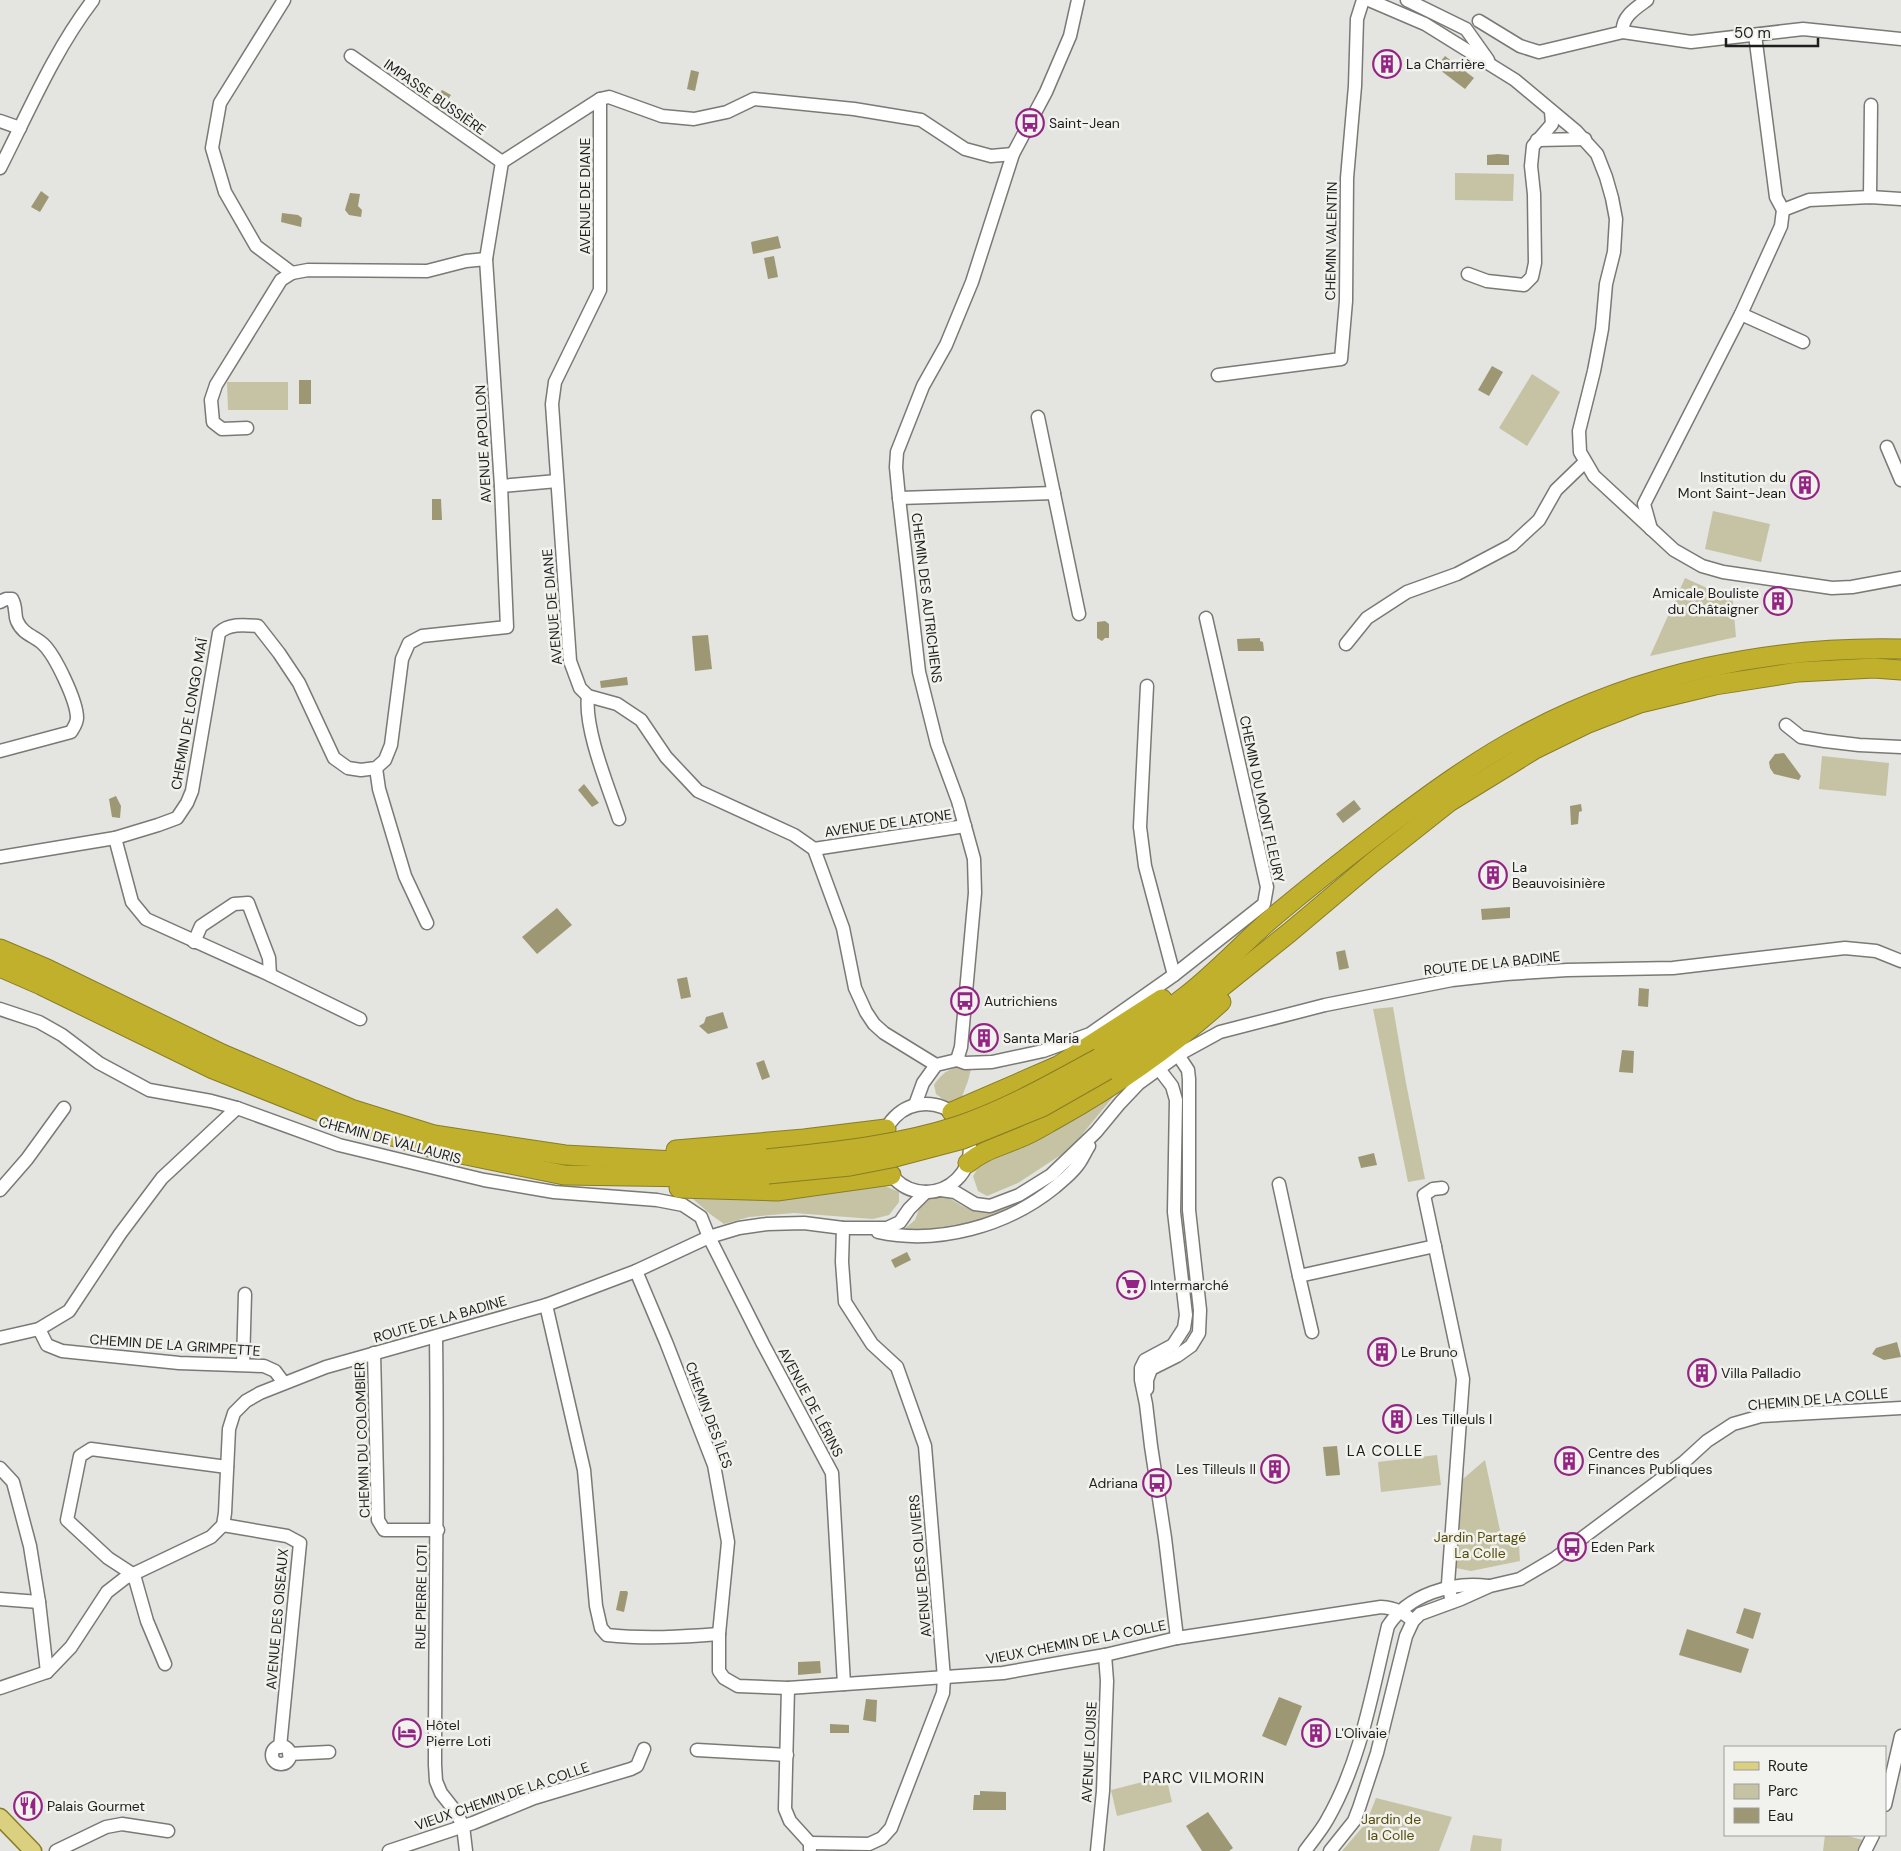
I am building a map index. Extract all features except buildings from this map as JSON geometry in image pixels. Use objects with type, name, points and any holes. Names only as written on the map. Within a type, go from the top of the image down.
[{"type":"highway","points":[[952,1112],[1058,1066],[1165,997],[1272,918],[1356,850],[1438,788],[1524,735],[1576,709],[1630,688],[1708,666],[1796,652],[1901,648]]},
{"type":"highway","points":[[564,1175],[692,1178],[889,1144],[958,1126],[1103,1064],[1199,1005],[1449,802],[1535,749],[1586,724],[1640,703],[1715,685],[1798,672],[1874,668],[1901,670]]},
{"type":"highway","points":[[1103,1064],[1187,995],[1272,918]]},
{"type":"highway","points":[[963,1171],[981,1152],[1020,1138],[1061,1116],[1143,1064],[1205,1016],[1238,987],[1290,932]]},
{"type":"highway","points":[[0,949],[46,969],[222,1054],[351,1109],[434,1134],[565,1155],[767,1166]]},
{"type":"highway","points":[[0,968],[41,985],[213,1069],[346,1122],[432,1148],[564,1175],[695,1190],[777,1191],[891,1175]]},
{"type":"highway","points":[[565,1155],[650,1152],[731,1146],[886,1129]]},
{"type":"main road","points":[[0,1817],[33,1851]]},
{"type":"street","points":[[0,168],[33,100],[74,26],[94,0]]},
{"type":"street","points":[[284,0],[220,103],[212,148],[225,192],[256,246],[292,273]]},
{"type":"street","name":"CHEMIN DES AUTRICHIENS","points":[[957,1060],[961,1047],[975,893],[974,859],[958,801],[937,744],[919,672],[899,498],[896,467],[897,452],[923,386],[946,345],[972,282],[1013,154],[1046,92],[1070,36],[1078,0]]},
{"type":"street","name":"CHEMIN VALENTIN","points":[[1218,375],[1341,360],[1346,301],[1347,178],[1355,86],[1358,19],[1362,0]]},
{"type":"street","points":[[1369,0],[1425,24],[1515,80],[1585,140],[1597,154],[1606,177],[1616,219],[1614,252],[1606,284],[1602,329],[1579,431],[1580,452],[1594,476],[1674,550],[1702,566],[1723,572],[1832,588],[1852,587],[1901,578]]},
{"type":"street","points":[[1408,0],[1466,29],[1492,66]]},
{"type":"street","points":[[1623,32],[1622,26],[1628,14],[1647,0]]},
{"type":"street","points":[[1425,24],[1438,26],[1461,40],[1466,29],[1483,16],[1520,46],[1539,52],[1623,32],[1691,42],[1804,29],[1901,39]]},
{"type":"street","points":[[1650,529],[1644,504],[1741,314],[1781,226],[1783,210],[1776,197],[1755,35]]},
{"type":"street","name":"IMPASSE BUSSIÈRE","points":[[351,56],[502,162]]},
{"type":"street","points":[[502,162],[600,99],[609,96],[662,116],[694,119],[726,112],[754,99],[854,109],[921,120],[965,149],[991,156],[1013,154]]},
{"type":"street","name":"AVENUE DE DIANE","points":[[588,696],[580,688],[570,660],[552,404],[555,382],[600,290],[600,99]]},
{"type":"street","points":[[1870,197],[1871,105]]},
{"type":"street","points":[[1468,274],[1487,281],[1524,285],[1532,278],[1535,263],[1534,194],[1531,166],[1533,146],[1552,124],[1552,111]]},
{"type":"street","points":[[0,121],[20,128]]},
{"type":"street","points":[[1537,140],[1585,140]]},
{"type":"street","name":"AVENUE APOLLON","points":[[376,768],[385,760],[391,745],[402,659],[409,643],[422,636],[507,627],[501,486],[486,259],[502,162]]},
{"type":"street","points":[[1783,210],[1809,200],[1870,197],[1901,199]]},
{"type":"street","points":[[247,428],[222,429],[213,422],[211,400],[216,386],[281,280],[292,273],[308,270],[427,271],[466,261],[486,259]]},
{"type":"street","points":[[1741,314],[1803,342]]},
{"type":"street","points":[[1038,417],[1079,614]]},
{"type":"street","points":[[1887,447],[1901,480]]},
{"type":"street","points":[[1346,644],[1367,618],[1406,592],[1457,574],[1512,545],[1539,520],[1556,490],[1585,462]]},
{"type":"street","points":[[501,486],[557,481]]},
{"type":"street","points":[[899,498],[1054,493]]},
{"type":"street","points":[[0,602],[12,599],[16,611],[16,621],[25,633],[42,642],[52,656],[72,696],[77,717],[76,725],[71,732],[0,751]]},
{"type":"street","name":"CHEMIN DU MONT FLEURY","points":[[1174,975],[1264,904],[1267,887],[1206,618]]},
{"type":"street","name":"CHEMIN DE LONGO MAÏ","points":[[0,857],[115,838],[177,818],[187,804],[192,791],[219,633],[223,629],[241,624],[258,626],[279,653],[299,683],[334,758],[348,768],[361,770],[376,768]]},
{"type":"street","points":[[915,1105],[923,1083],[936,1065],[957,1060],[965,1063],[992,1062],[1043,1051],[1090,1034],[1174,975],[1145,866],[1140,827],[1147,686]]},
{"type":"street","points":[[619,819],[592,737],[586,709],[588,696],[617,704],[641,720],[666,757],[698,791],[794,835],[814,849],[842,928],[855,988],[866,1012],[874,1024],[884,1033],[936,1065]]},
{"type":"street","points":[[1786,725],[1801,737],[1825,742],[1901,747]]},
{"type":"street","points":[[376,768],[379,789],[405,876],[427,923]]},
{"type":"street","name":"AVENUE DE LATONE","points":[[814,849],[965,826]]},
{"type":"street","points":[[115,838],[132,902],[146,919],[360,1019]]},
{"type":"street","points":[[194,942],[200,926],[234,904],[248,904],[269,958],[270,976]]},
{"type":"street","name":"ROUTE DE LA BADINE","points":[[941,1190],[955,1192],[975,1204],[990,1206],[1019,1196],[1051,1175],[1096,1132],[1138,1084],[1178,1055],[1220,1032],[1325,1005],[1452,980],[1506,974],[1567,970],[1673,968],[1845,948],[1876,951],[1901,961]]},
{"type":"street","name":"CHEMIN DE VALLAURIS","points":[[0,1009],[39,1022],[62,1035],[100,1063],[149,1090],[211,1101],[237,1108],[339,1145],[484,1180],[554,1192],[657,1200],[683,1205],[701,1217],[709,1237]]},
{"type":"street","points":[[1146,1404],[1147,1380],[1151,1369],[1178,1356],[1190,1346],[1198,1333],[1200,1310],[1189,1210],[1189,1079],[1188,1070],[1178,1055]]},
{"type":"street","points":[[1159,1069],[1172,1086],[1176,1100],[1174,1212],[1186,1315],[1184,1328],[1173,1344],[1145,1360],[1141,1368],[1141,1380],[1165,1538],[1177,1638]]},
{"type":"street","points":[[923,1083],[925,1094],[930,1104]]},
{"type":"street","points":[[930,1104],[942,1106],[952,1112],[962,1122],[969,1135],[971,1149],[963,1171],[950,1186],[941,1190],[926,1192],[908,1188],[899,1183],[891,1175],[885,1164],[882,1152],[886,1129],[894,1118],[903,1110],[915,1105],[930,1104]]},
{"type":"street","points":[[0,1190],[27,1159],[64,1108]]},
{"type":"street","points":[[0,1338],[39,1329],[69,1311],[120,1234],[162,1178],[237,1108]]},
{"type":"street","name":"ROUTE DE LA BADINE","points":[[868,1229],[905,1236],[951,1233],[985,1225],[1014,1214],[1043,1196],[1077,1166],[1096,1132]]},
{"type":"street","points":[[963,1171],[965,1199]]},
{"type":"street","points":[[1279,1184],[1312,1332]]},
{"type":"street","points":[[908,1188],[909,1209]]},
{"type":"street","points":[[1442,1188],[1434,1189],[1424,1195],[1463,1379],[1449,1588],[1452,1602]]},
{"type":"street","name":"ROUTE DE LA BADINE","points":[[223,1525],[229,1429],[234,1413],[246,1401],[284,1383],[326,1367],[546,1305],[636,1271],[709,1237],[739,1228],[767,1224],[804,1223],[843,1228],[887,1228],[900,1222],[909,1209],[926,1192]]},
{"type":"street","points":[[1174,1212],[1189,1210]]},
{"type":"street","name":"AVENUE DES OLIVIERS","points":[[810,1847],[869,1844],[882,1838],[891,1828],[942,1693],[944,1678],[925,1446],[897,1368],[872,1344],[845,1302],[842,1262],[843,1228]]},
{"type":"street","name":"AVENUE DE LÉRINS","points":[[709,1237],[832,1473],[844,1684]]},
{"type":"street","points":[[1299,1276],[1435,1246]]},
{"type":"street","name":"CHEMIN DES ÎLES","points":[[636,1271],[714,1465],[728,1542],[719,1634],[719,1671],[724,1678],[738,1686]]},
{"type":"street","points":[[243,1364],[245,1294]]},
{"type":"street","points":[[546,1305],[584,1470],[596,1606],[601,1628],[607,1635],[636,1638],[661,1639],[719,1634]]},
{"type":"street","name":"CHEMIN DE LA GRIMPETTE","points":[[39,1329],[47,1345],[62,1351],[179,1363],[264,1366],[275,1371],[284,1383]]},
{"type":"street","name":"RUE PIERRE LOTI","points":[[436,1337],[438,1530],[435,1629],[436,1781],[441,1793],[456,1812],[463,1826],[466,1851]]},
{"type":"street","name":"CHEMIN DU COLOMBIER","points":[[374,1353],[378,1520],[384,1530],[438,1530]]},
{"type":"street","name":"CHEMIN DE LA COLLE","points":[[1413,1621],[1420,1614],[1490,1586],[1520,1579],[1554,1559],[1678,1466],[1708,1441],[1734,1424],[1760,1416],[1901,1408]]},
{"type":"street","points":[[165,1664],[147,1622],[134,1575],[108,1558],[67,1520],[80,1456],[91,1449],[227,1467]]},
{"type":"street","points":[[0,1468],[13,1482],[30,1546],[39,1602],[46,1672]]},
{"type":"street","points":[[0,1688],[46,1672],[71,1647],[107,1592],[125,1578],[211,1537],[223,1525]]},
{"type":"street","name":"AVENUE DES OISEAUX","points":[[223,1525],[287,1536],[300,1543],[285,1750],[329,1752]]},
{"type":"street","name":"CHEMIN DE LA COLLE","points":[[1305,1851],[1327,1821],[1344,1786],[1358,1747],[1388,1626],[1407,1604],[1416,1599],[1449,1588],[1478,1585],[1490,1586]]},
{"type":"street","points":[[0,1599],[39,1602]]},
{"type":"street","name":"VIEUX CHEMIN DE LA COLLE","points":[[738,1686],[788,1688],[1003,1673],[1105,1655],[1177,1638],[1381,1607],[1401,1611]]},
{"type":"street","points":[[1330,1851],[1354,1821],[1377,1752],[1406,1636],[1413,1621],[1401,1611]]},
{"type":"street","name":"AVENUE LOUISE","points":[[1097,1851],[1103,1791],[1107,1681],[1105,1655]]},
{"type":"street","points":[[0,1683],[14,1683]]},
{"type":"street","points":[[788,1688],[785,1809],[790,1822],[810,1847]]},
{"type":"street","points":[[1886,1801],[1901,1736]]},
{"type":"street","name":"VIEUX CHEMIN DE LA COLLE","points":[[389,1851],[463,1826],[534,1798],[631,1769],[637,1766],[644,1749]]},
{"type":"street","points":[[697,1750],[787,1755]]},
{"type":"street","points":[[1344,1786],[1363,1793]]},
{"type":"street","points":[[56,1851],[106,1827],[122,1824],[168,1831]]},
{"type":"street","points":[[1865,1851],[1872,1836]]},
{"type":"green space","points":[[1455,173],[1514,174],[1513,201],[1455,200]]},
{"type":"green space","points":[[1532,374],[1560,392],[1527,446],[1499,428]]},
{"type":"green space","points":[[227,382],[288,382],[288,410],[228,410]]},
{"type":"green space","points":[[1713,511],[1770,524],[1761,562],[1705,549]]},
{"type":"green space","points":[[1685,578],[1707,588],[1732,591],[1736,637],[1650,656]]},
{"type":"green space","points":[[1822,756],[1889,763],[1886,796],[1819,789]]},
{"type":"green space","points":[[1393,1007],[1425,1179],[1408,1182],[1373,1009]]},
{"type":"green space","points":[[972,1065],[960,1102],[947,1102],[936,1094],[934,1085],[945,1072],[960,1066]]},
{"type":"green space","points":[[1118,1091],[1070,1149],[1018,1183],[987,1196],[978,1191],[973,1176],[981,1163]]},
{"type":"green space","points":[[883,1185],[899,1192],[899,1202],[889,1215],[873,1219],[794,1213],[749,1217],[724,1224],[693,1199],[771,1199]]},
{"type":"green space","points":[[943,1195],[967,1208],[982,1211],[1003,1208],[1024,1201],[994,1216],[966,1225],[936,1230],[902,1231],[915,1220],[921,1204],[928,1197]]},
{"type":"green space","points":[[1437,1455],[1441,1485],[1381,1492],[1378,1462]]},
{"type":"green space","name":"Jardin Partagé La Colle","points":[[1485,1460],[1501,1535],[1519,1545],[1520,1561],[1471,1571],[1456,1568],[1463,1479]]},
{"type":"green space","points":[[1166,1776],[1172,1802],[1117,1816],[1111,1790]]},
{"type":"green space","name":"Jardin de la Colle","points":[[1376,1798],[1452,1817],[1439,1851],[1342,1851],[1366,1823]]},
{"type":"green space","points":[[1473,1835],[1502,1839],[1501,1851],[1470,1851]]},
{"type":"green space","points":[[1825,1836],[1848,1836],[1863,1840],[1857,1851],[1823,1851]]},
{"type":"water","points":[[1445,56],[1474,78],[1465,89],[1436,67]]},
{"type":"water","points":[[691,70],[699,72],[695,91],[687,89]]},
{"type":"water","points":[[442,90],[451,95],[440,111],[431,105]]},
{"type":"water","points":[[1487,155],[1509,155],[1509,165],[1487,165]]},
{"type":"water","points":[[41,191],[49,197],[40,212],[31,207]]},
{"type":"water","points":[[350,193],[360,194],[358,206],[362,210],[361,217],[349,215],[345,210]]},
{"type":"water","points":[[282,213],[298,215],[302,218],[301,227],[281,222]]},
{"type":"water","points":[[778,236],[781,248],[753,254],[751,242]]},
{"type":"water","points":[[774,256],[778,277],[768,279],[764,258]]},
{"type":"water","points":[[1492,366],[1503,372],[1489,396],[1478,390]]},
{"type":"water","points":[[299,380],[311,380],[311,404],[299,404]]},
{"type":"water","points":[[432,499],[441,499],[442,520],[432,520]]},
{"type":"water","points":[[1105,621],[1109,624],[1109,638],[1105,638],[1102,641],[1097,638],[1097,622]]},
{"type":"water","points":[[708,635],[712,669],[695,671],[692,636]]},
{"type":"water","points":[[1260,638],[1260,641],[1263,642],[1264,651],[1238,651],[1237,639]]},
{"type":"water","points":[[627,677],[628,685],[601,688],[600,681]]},
{"type":"water","points":[[1784,753],[1801,776],[1799,780],[1774,774],[1770,768],[1769,762],[1775,754]]},
{"type":"water","points":[[584,784],[599,803],[592,807],[578,790]]},
{"type":"water","points":[[116,796],[121,806],[120,818],[112,817],[109,799]]},
{"type":"water","points":[[1354,800],[1361,809],[1343,823],[1336,814]]},
{"type":"water","points":[[1581,804],[1582,811],[1579,812],[1578,824],[1571,825],[1570,806]]},
{"type":"water","points":[[1510,907],[1510,918],[1482,920],[1481,909]]},
{"type":"water","points":[[557,908],[572,925],[537,954],[522,937]]},
{"type":"water","points":[[1345,950],[1349,968],[1339,970],[1336,952]]},
{"type":"water","points":[[687,977],[691,997],[681,999],[677,979]]},
{"type":"water","points":[[1639,988],[1649,989],[1648,1007],[1638,1006]]},
{"type":"water","points":[[723,1012],[728,1028],[708,1034],[699,1026],[704,1023],[706,1017]]},
{"type":"water","points":[[1622,1050],[1634,1051],[1633,1073],[1619,1072]]},
{"type":"water","points":[[764,1060],[770,1077],[762,1080],[756,1063]]},
{"type":"water","points":[[1374,1153],[1377,1165],[1361,1168],[1358,1157]]},
{"type":"water","points":[[907,1252],[911,1260],[895,1268],[891,1260]]},
{"type":"water","points":[[1897,1342],[1901,1357],[1884,1360],[1872,1354],[1876,1348]]},
{"type":"water","points":[[1337,1446],[1340,1475],[1326,1476],[1323,1447]]},
{"type":"water","points":[[620,1591],[627,1591],[628,1593],[624,1612],[616,1610]]},
{"type":"water","points":[[1744,1608],[1761,1613],[1753,1639],[1736,1633]]},
{"type":"water","points":[[1687,1629],[1749,1649],[1741,1673],[1679,1655]]},
{"type":"water","points":[[820,1661],[821,1673],[798,1675],[798,1662]]},
{"type":"water","points":[[1279,1697],[1302,1706],[1286,1746],[1262,1736]]},
{"type":"water","points":[[866,1699],[877,1700],[876,1722],[863,1720]]},
{"type":"water","points":[[830,1724],[849,1725],[849,1733],[830,1733]]},
{"type":"water","points":[[980,1791],[1006,1792],[1006,1810],[973,1810],[974,1795],[980,1795]]},
{"type":"water","points":[[1208,1812],[1233,1848],[1229,1851],[1202,1851],[1186,1826]]},
{"type":"place","name":"La Charrière","points":[[1387,64]]},
{"type":"place","name":"Saint-Jean","points":[[1030,123]]},
{"type":"place","name":"Institution du Mont Saint-Jean","points":[[1805,485]]},
{"type":"place","name":"Amicale Bouliste du Châtaigner","points":[[1778,601]]},
{"type":"place","name":"La Beauvoisinière","points":[[1493,875]]},
{"type":"place","name":"Autrichiens","points":[[965,1001]]},
{"type":"place","name":"Santa Maria","points":[[984,1038]]},
{"type":"place","name":"Intermarché","points":[[1131,1285]]},
{"type":"place","name":"Le Bruno","points":[[1382,1352]]},
{"type":"place","name":"Villa Palladio","points":[[1702,1373]]},
{"type":"place","name":"Les Tilleuls I","points":[[1397,1419]]},
{"type":"place","name":"Centre des Finances Publiques","points":[[1569,1461]]},
{"type":"place","name":"Les Tilleuls II","points":[[1275,1469]]},
{"type":"place","name":"Adriana","points":[[1157,1483]]},
{"type":"place","name":"Eden Park","points":[[1572,1547]]},
{"type":"place","name":"Hôtel Pierre Loti","points":[[407,1733]]},
{"type":"place","name":"L'Olivaie","points":[[1316,1733]]},
{"type":"place","name":"Palais Gourmet","points":[[28,1806]]},
{"type":"district","name":"LA COLLE","points":[[1385,1451]]},
{"type":"district","name":"PARC VILMORIN","points":[[1204,1778]]}]
